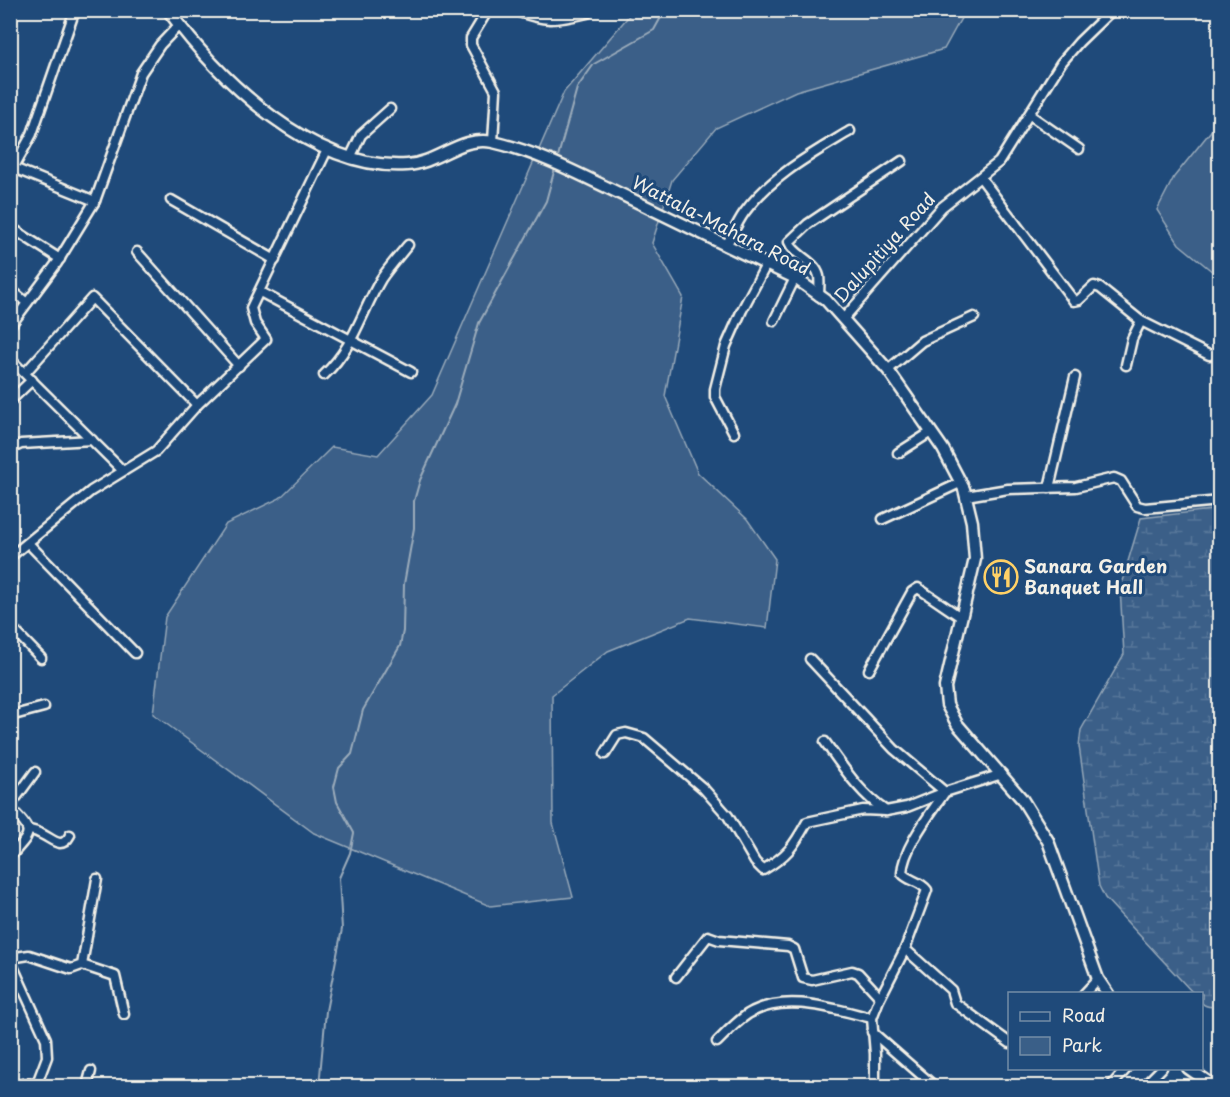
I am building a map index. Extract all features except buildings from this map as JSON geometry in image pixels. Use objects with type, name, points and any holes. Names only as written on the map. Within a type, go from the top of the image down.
[{"type":"main road","name":"Wattala-Mahara Road","points":[[168,10],[205,56],[283,126],[327,150],[350,158],[388,165],[407,165],[433,159],[463,143],[474,140],[493,142],[540,156],[795,278],[826,300],[844,318],[888,370],[943,449],[966,496],[972,522],[975,559],[945,687],[947,705],[957,724],[1022,799],[1048,841],[1098,979],[1107,992]]},
{"type":"main road","points":[[1191,1070],[1214,1086]]},
{"type":"street","points":[[75,10],[32,134],[12,170],[95,201]]},
{"type":"street","points":[[473,10],[485,14],[471,38],[471,45],[496,91],[493,142]]},
{"type":"street","points":[[513,10],[537,19],[559,20],[587,13]]},
{"type":"street","name":"Dalupitiya Road","points":[[844,318],[942,207],[999,162],[1061,63],[1112,10]]},
{"type":"street","points":[[10,326],[60,259],[95,201],[141,73],[160,45],[179,25]]},
{"type":"street","points":[[350,158],[361,135],[390,109]]},
{"type":"street","points":[[1030,115],[1079,149]]},
{"type":"street","points":[[726,246],[744,213],[778,177],[790,167],[850,131]]},
{"type":"street","points":[[10,557],[91,491],[156,451],[197,405],[266,339],[255,323],[251,308],[327,150]]},
{"type":"street","points":[[819,296],[819,274],[791,247],[789,242],[808,224],[902,161]]},
{"type":"street","points":[[981,178],[1074,301],[1079,300],[1094,286],[1100,288],[1141,321],[1209,355],[1220,353]]},
{"type":"street","points":[[171,200],[275,260]]},
{"type":"street","points":[[10,227],[60,259]]},
{"type":"street","points":[[324,375],[337,363],[352,340],[382,278],[408,245]]},
{"type":"street","points":[[137,252],[238,366]]},
{"type":"street","points":[[734,433],[715,398],[715,388],[726,346],[766,265]]},
{"type":"street","points":[[774,321],[795,278]]},
{"type":"street","points":[[10,290],[27,303]]},
{"type":"street","points":[[260,292],[411,372]]},
{"type":"street","points":[[10,401],[92,298],[197,405]]},
{"type":"street","points":[[888,370],[922,341],[974,317]]},
{"type":"street","points":[[1126,364],[1132,339],[1141,321]]},
{"type":"street","points":[[10,359],[123,471]]},
{"type":"street","points":[[1049,488],[1075,377]]},
{"type":"street","points":[[898,453],[931,432]]},
{"type":"street","points":[[10,449],[21,444],[92,440]]},
{"type":"street","points":[[966,496],[1008,489],[1076,487],[1114,478],[1121,481],[1137,506],[1146,508],[1220,501]]},
{"type":"street","points":[[883,519],[960,483]]},
{"type":"street","points":[[28,543],[135,653]]},
{"type":"street","points":[[869,670],[912,592],[918,588],[962,618]]},
{"type":"street","points":[[10,626],[41,658]]},
{"type":"street","points":[[810,658],[894,749],[945,792]]},
{"type":"street","points":[[10,716],[44,707]]},
{"type":"street","points":[[605,754],[616,735],[626,733],[644,738],[704,789],[728,816],[755,862],[763,870],[782,858],[792,848],[807,822],[863,810],[886,811],[908,807],[945,792],[1002,774]]},
{"type":"street","points":[[825,742],[850,777],[873,802],[886,811]]},
{"type":"street","points":[[10,857],[28,836],[29,830],[12,810],[13,802],[35,772]]},
{"type":"street","points":[[875,1086],[872,1018],[880,997],[905,949],[927,890],[924,886],[905,877],[902,873],[902,866],[945,792]]},
{"type":"street","points":[[29,830],[40,833],[54,842],[63,842],[70,835]]},
{"type":"street","points":[[82,966],[97,879]]},
{"type":"street","points":[[676,977],[708,936],[719,940],[788,946],[794,949],[803,978],[812,980],[852,971],[858,973],[880,997]]},
{"type":"street","points":[[905,949],[951,990],[955,1003],[1008,1041]]},
{"type":"street","points":[[10,1086],[37,1084],[46,1057],[46,1039],[10,959],[30,956],[72,969],[82,966],[116,976],[124,1014]]},
{"type":"street","points":[[1084,992],[1098,979]]},
{"type":"street","points":[[717,1042],[735,1023],[751,1012],[781,1004],[812,1003],[872,1018]]},
{"type":"street","points":[[872,1032],[934,1086]]},
{"type":"street","points":[[1111,1086],[1125,1070]]},
{"type":"street","points":[[1144,1086],[1160,1070]]},
{"type":"street","points":[[87,1086],[91,1071]]},
{"type":"green space","points":[[633,11],[965,11],[944,49],[796,91],[716,128],[672,180],[652,243],[683,297],[665,396],[698,473],[747,519],[775,559],[767,628],[690,618],[608,651],[552,695],[553,823],[573,897],[490,906],[314,833],[153,714],[165,617],[226,524],[280,498],[332,447],[378,455],[432,395],[564,92]]},
{"type":"green space","points":[[1219,121],[1219,277],[1179,244],[1157,210],[1174,177]]},
{"type":"green space","points":[[1219,509],[1220,1006],[1213,1007],[1203,1004],[1203,992],[1192,992],[1105,898],[1099,886],[1079,746],[1081,730],[1124,654],[1120,588],[1141,518]]},
{"type":"waterway","points":[[557,160],[577,88],[594,64],[654,30],[665,10]]},
{"type":"waterway","points":[[319,1086],[326,1011],[342,929],[339,878],[350,853],[354,833],[337,802],[334,787],[339,768],[352,754],[363,710],[400,646],[403,631],[404,584],[414,528],[414,501],[420,480],[455,404],[479,323],[546,201],[555,168]]},
{"type":"place","name":"Sanara Garden Banquet Hall","points":[[1001,577]]}]
